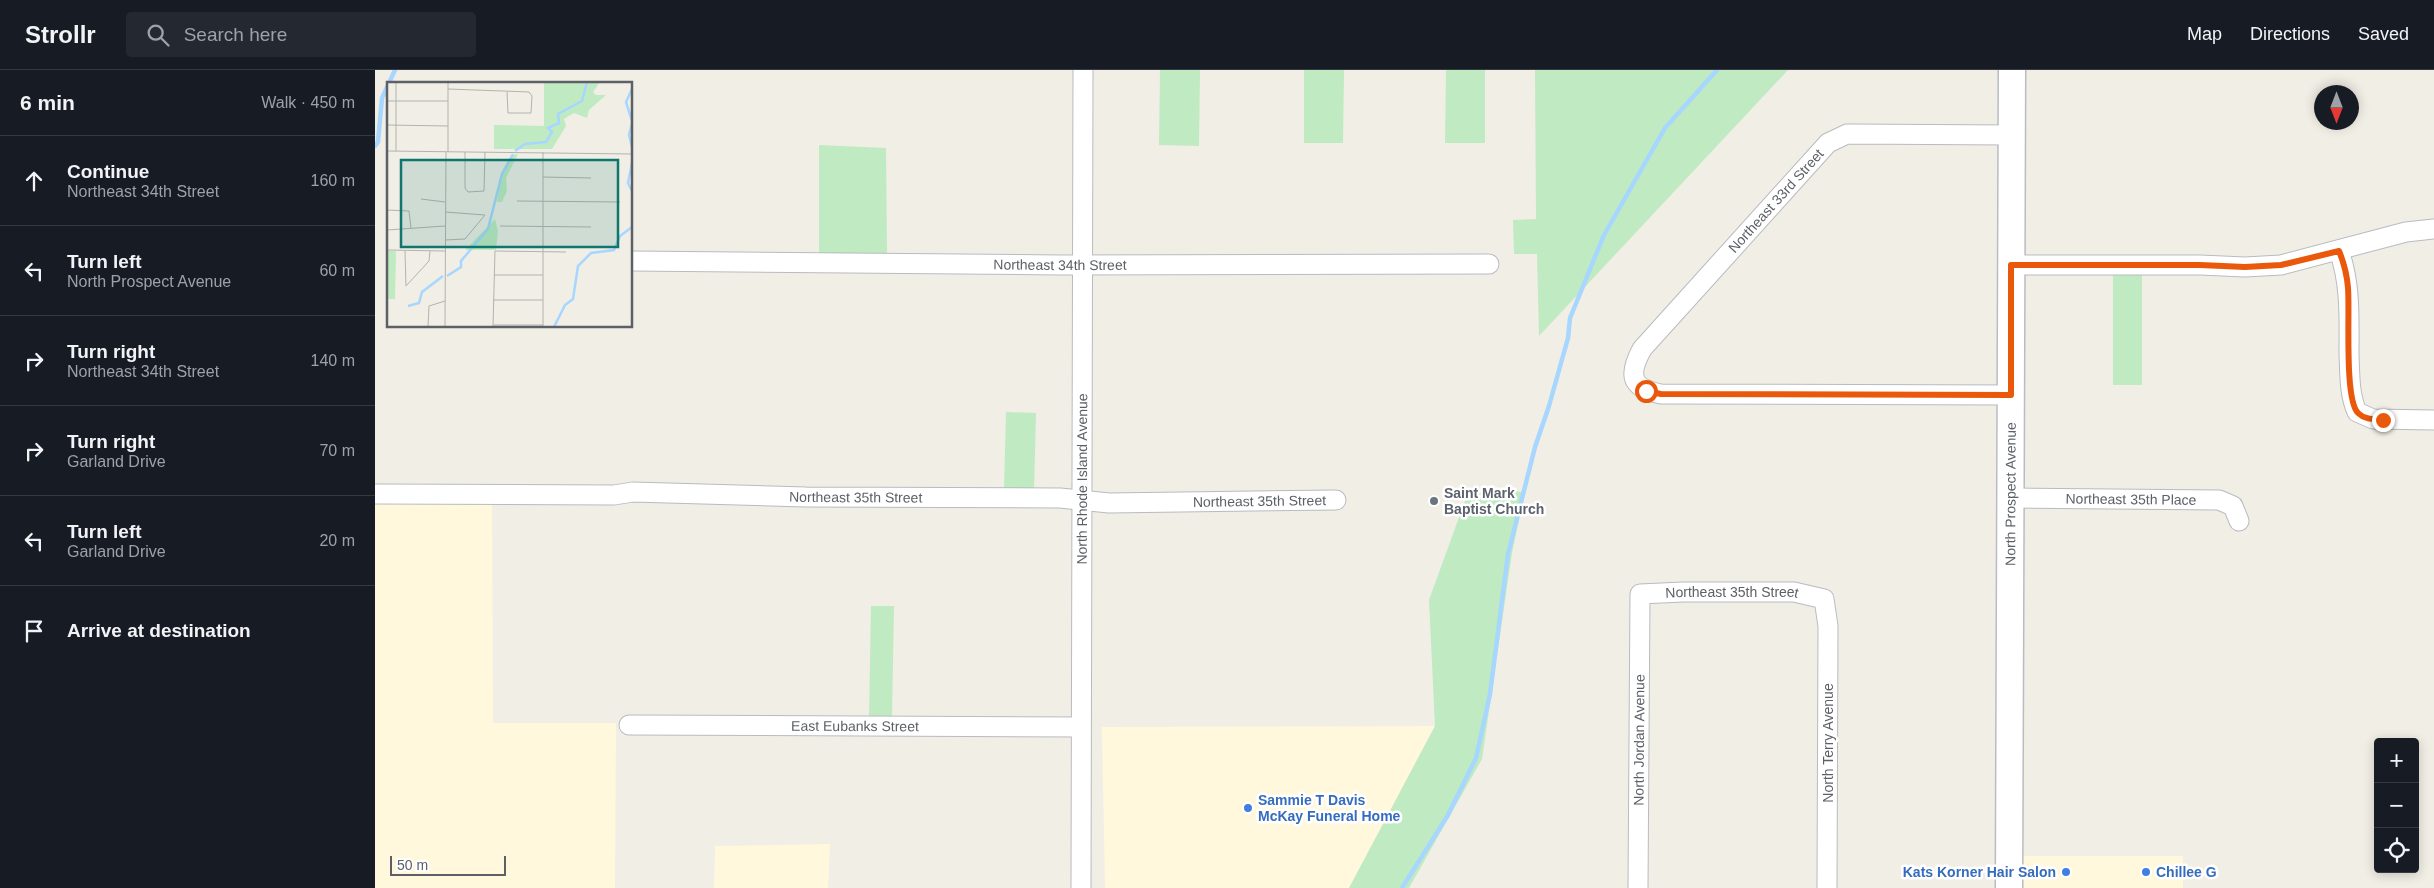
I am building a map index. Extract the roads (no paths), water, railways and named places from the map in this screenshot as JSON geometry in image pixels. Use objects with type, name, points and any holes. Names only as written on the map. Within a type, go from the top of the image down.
[{"type":"street","name":"North Rhode Island Avenue","points":[[1081,888],[1083,70]]},
{"type":"street","name":"North Prospect Avenue","points":[[2009,888],[2012,70]]},
{"type":"street","name":"Northeast 33rd Street","points":[[2011,395],[1661,394],[1646,391],[1638,386],[1634,379],[1635,362],[1642,348],[1828,143],[1847,134],[2012,135]]},
{"type":"street","points":[[2011,265],[2200,265],[2245,267],[2281,265],[2406,232],[2434,229]]},
{"type":"street","points":[[2339,251],[2345,267],[2348,289],[2350,384],[2357,412],[2373,419],[2434,420]]},
{"type":"street","name":"Northeast 34th Street","points":[[633,262],[1489,264]]},
{"type":"street","name":"Northeast 35th Street","points":[[375,494],[614,495],[633,492],[832,497],[948,496],[1082,501],[1109,504],[1336,500]]},
{"type":"street","name":"Northeast 35th Place","points":[[2011,498],[2219,500],[2233,506],[2239,521]]},
{"type":"street","name":"Northeast 35th Street","points":[[1640,594],[1794,592],[1824,599]]},
{"type":"street","name":"North Jordan Avenue","points":[[1638,888],[1640,594]]},
{"type":"street","name":"North Terry Avenue","points":[[1824,599],[1828,626],[1827,888]]},
{"type":"street","name":"East Eubanks Street","points":[[629,725],[1081,727]]},
{"type":"waterway","points":[[389,82],[395,70]]},
{"type":"waterway","points":[[1402,888],[1448,815],[1476,758],[1490,694],[1508,554],[1535,447],[1549,406],[1568,338],[1570,318],[1604,235],[1665,128],[1717,70]]},
{"type":"waterway","points":[[375,146],[378,142],[382,98],[387,87]]},
{"type":"place","name":"Saint Mark Baptist Church","points":[[1434,501]]},
{"type":"place","name":"Sammie T Davis McKay Funeral Home","points":[[1248,808]]},
{"type":"place","name":"Kats Korner Hair Salon","points":[[2066,872]]},
{"type":"place","name":"Chillee G","points":[[2146,872]]}]
